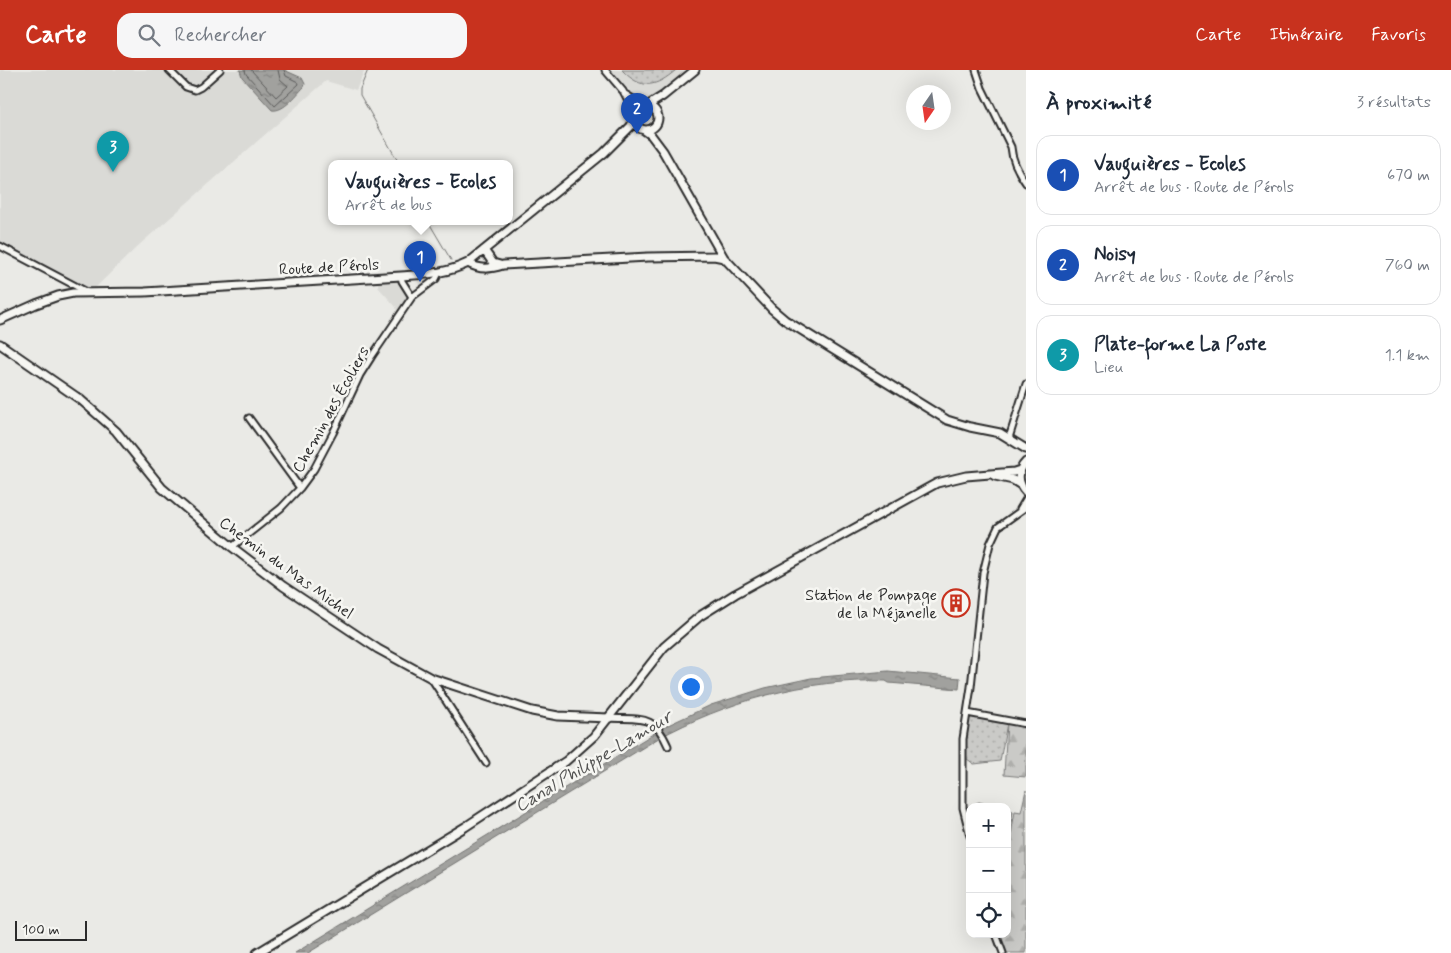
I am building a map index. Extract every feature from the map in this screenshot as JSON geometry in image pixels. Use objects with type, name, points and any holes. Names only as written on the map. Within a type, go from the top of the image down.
[{"type":"street","points":[[169,70],[186,87],[195,90],[202,87],[220,70]]},
{"type":"street","points":[[605,70],[622,91],[635,116],[636,125],[651,135],[663,151],[724,258],[772,309],[785,320],[816,340],[947,420],[1000,433],[1023,447],[1025,462],[1019,475],[1021,485],[1026,492]]},
{"type":"street","points":[[635,116],[640,108],[654,103],[695,70]]},
{"type":"street","points":[[976,70],[982,88],[1011,148],[1019,174],[1026,183]]},
{"type":"street","points":[[657,114],[665,99],[674,88]]},
{"type":"street","points":[[622,91],[645,106],[653,108],[658,118],[656,125],[663,151]]},
{"type":"street","name":"Route de Pérols","points":[[0,320],[58,296],[87,292],[145,292],[401,276],[454,270],[468,263],[618,140],[631,126],[635,116]]},
{"type":"street","points":[[643,129],[651,129],[656,125]]},
{"type":"street","name":"Route de Pérols","points":[[618,140],[643,129]]},
{"type":"street","points":[[0,246],[87,292]]},
{"type":"street","points":[[484,250],[493,263],[503,265]]},
{"type":"street","points":[[468,263],[479,268],[493,268],[503,265],[705,255],[724,258]]},
{"type":"street","name":"Chemin des Écoliers","points":[[232,547],[281,508],[300,488],[314,469],[360,375],[412,298],[436,279],[439,273]]},
{"type":"street","points":[[401,276],[412,298]]},
{"type":"street","name":"Chemin du Mas Michel","points":[[0,344],[81,400],[116,431],[162,488],[232,547],[283,586],[370,644],[431,678],[532,711],[558,716],[609,718]]},
{"type":"street","points":[[1009,438],[1026,384]]},
{"type":"street","points":[[249,418],[300,488]]},
{"type":"street","points":[[257,953],[465,827],[547,774],[584,746],[609,718],[664,647],[700,616],[735,594],[922,490],[950,479],[1020,470]]},
{"type":"street","points":[[982,475],[1006,478],[1021,485]]},
{"type":"street","points":[[1016,514],[1022,508],[1026,499]]},
{"type":"street","points":[[966,820],[963,808],[963,739],[983,573],[994,533],[998,527],[1026,507]]},
{"type":"street","points":[[431,678],[486,763]]},
{"type":"street","points":[[967,713],[1026,724]]},
{"type":"street","points":[[609,718],[644,720],[653,723],[658,727],[668,746]]},
{"type":"street","points":[[997,938],[1002,953]]},
{"type":"shaded area","points":[[0,70],[365,70],[356,90],[326,81],[138,246],[95,288],[87,292],[0,242]]},
{"type":"shaded area","points":[[610,70],[686,70],[650,101],[638,99]]},
{"type":"shaded area","points":[[396,278],[409,298],[397,314],[396,307],[378,287],[378,281]]},
{"type":"green space","points":[[622,70],[676,70],[655,83],[643,84],[629,77]]},
{"type":"green space","points":[[970,717],[1007,723],[1000,761],[974,764],[963,756]]},
{"type":"green space","points":[[1007,722],[1026,725],[1026,777],[1004,775]]},
{"type":"green space","points":[[1026,790],[1026,953],[1006,953],[1000,938],[1011,938],[1011,835],[1015,811],[1021,812]]},
{"type":"water","points":[[240,70],[284,70],[302,78],[305,84],[285,106],[272,110],[242,77]]},
{"type":"water","points":[[888,671],[960,678],[959,689],[889,683],[886,681],[826,684],[767,695],[710,714],[657,739],[308,953],[295,953],[666,726],[711,705],[765,688],[811,678]]},
{"type":"waterway","points":[[368,70],[360,89],[360,95],[397,160]]},
{"type":"waterway","points":[[430,225],[451,260]]},
{"type":"place","name":"Noisy","points":[[637,134]]},
{"type":"place","name":"Plate-forme La Poste","points":[[113,172]]},
{"type":"place","name":"Vauguières - Ecoles","points":[[420,282]]},
{"type":"place","name":"Station de Pompage de la Méjanelle","points":[[956,603]]},
{"type":"water label","name":"Canal Philippe-Lamour","points":[[593,761]]}]
